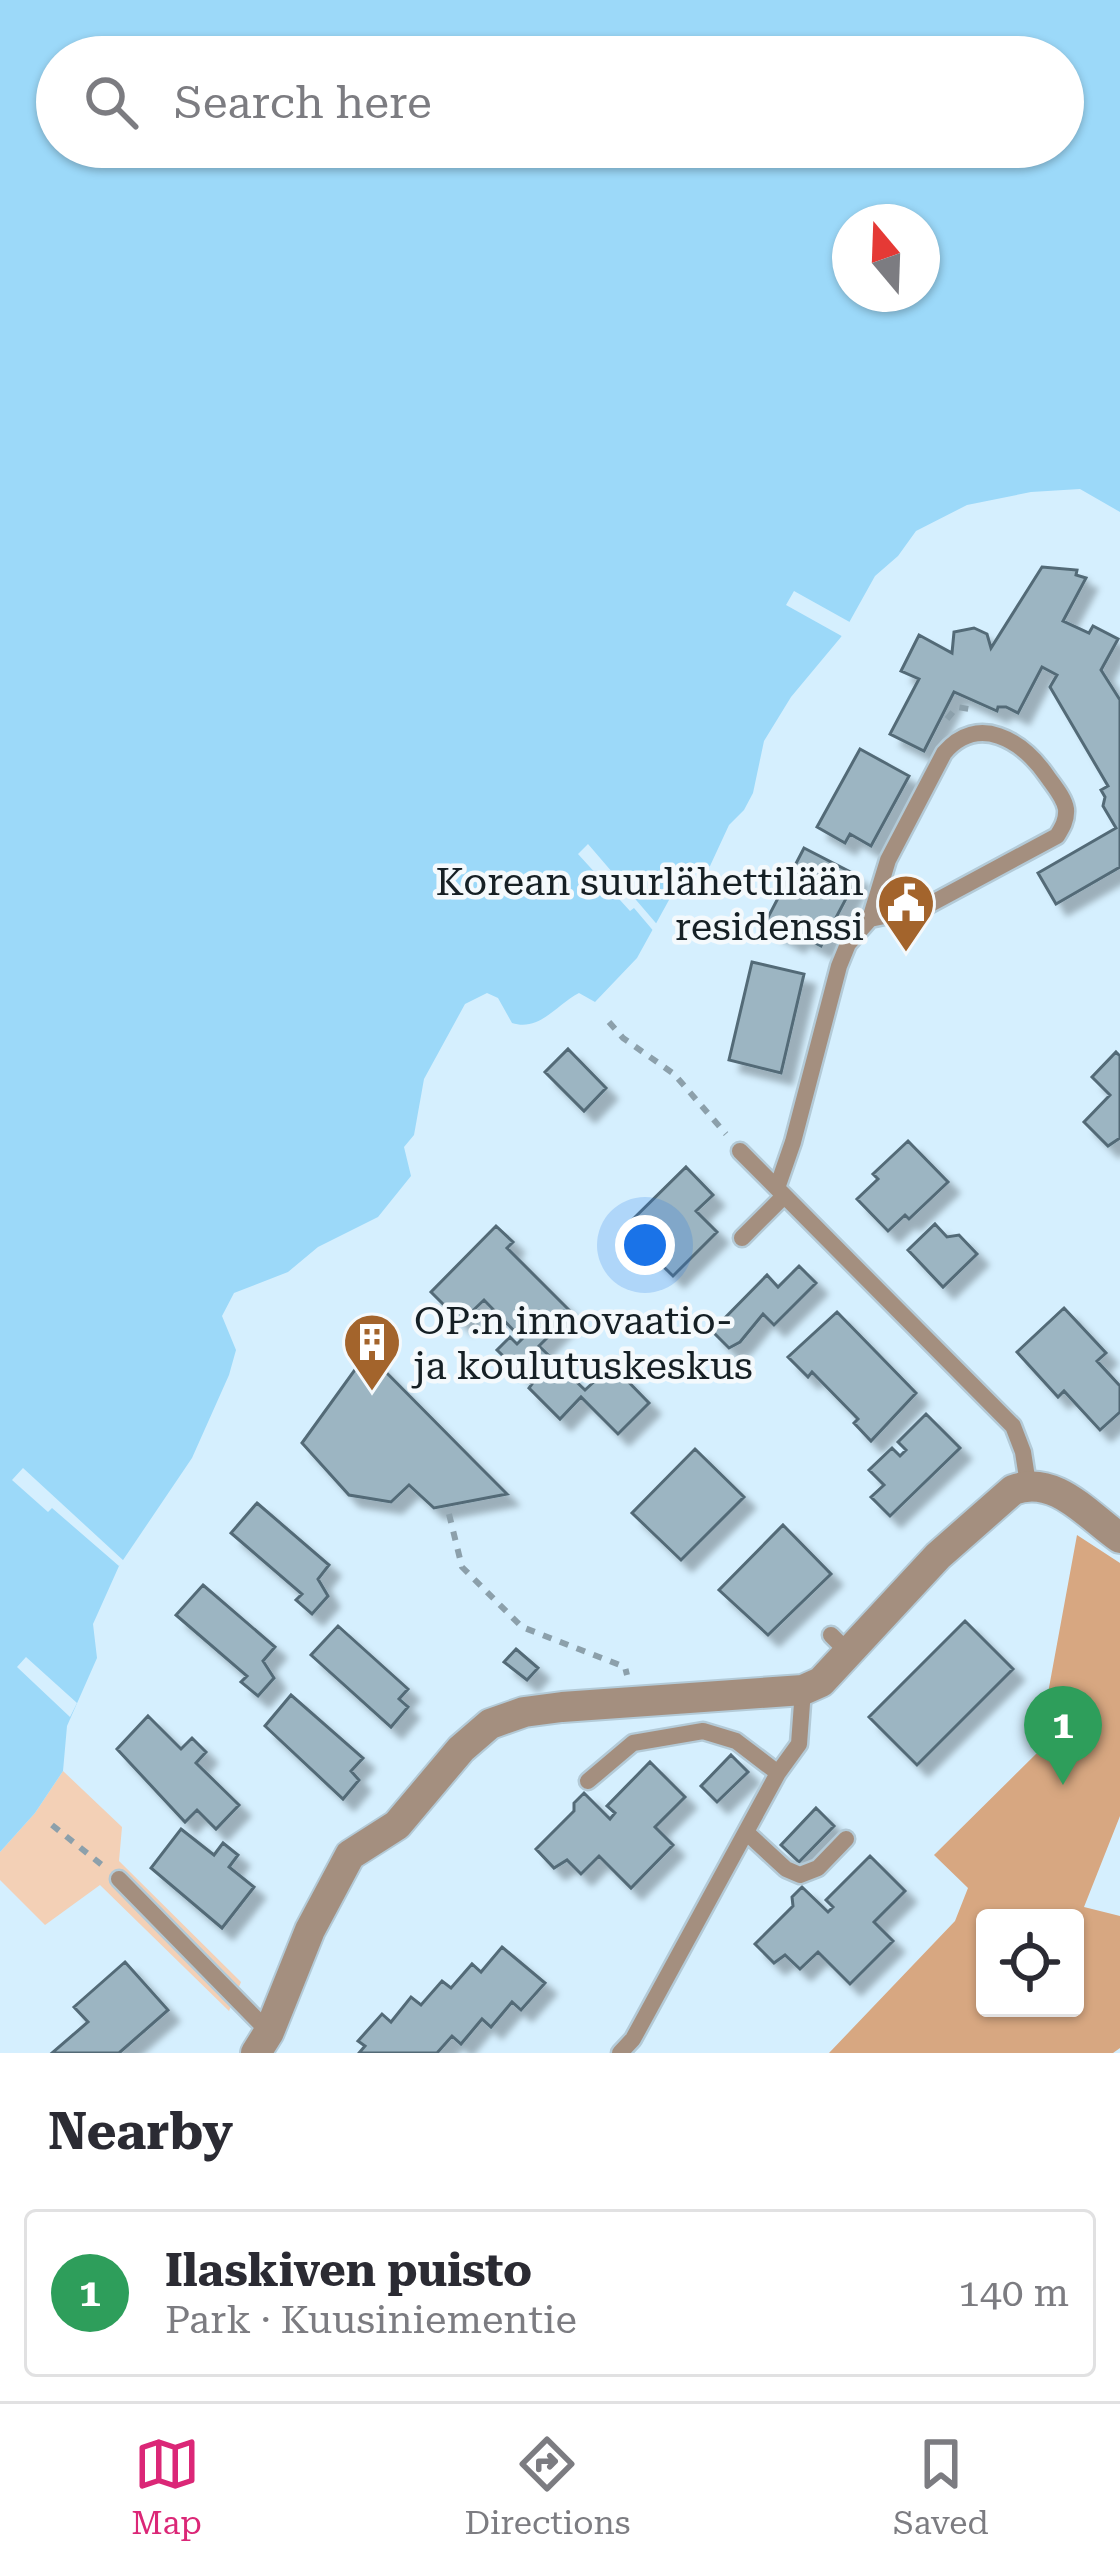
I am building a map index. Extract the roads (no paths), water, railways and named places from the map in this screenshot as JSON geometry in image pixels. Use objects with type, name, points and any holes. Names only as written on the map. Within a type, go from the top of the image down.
[{"type":"street","points":[[262,2043],[310,1930],[350,1855],[397,1825],[461,1749],[490,1724],[524,1712],[562,1707],[803,1690],[821,1682],[838,1643],[1013,1490],[1028,1484],[1060,1493],[1120,1538]]},
{"type":"lane","points":[[742,1238],[780,1192],[838,966],[848,944],[870,919],[888,860],[954,742],[982,731],[1014,742],[1032,755],[1066,809],[1065,824],[1057,836],[923,908],[870,919]]},
{"type":"lane","points":[[740,1151],[1013,1426],[1028,1484]]},
{"type":"lane","points":[[620,2053],[633,2039],[778,1773],[799,1744],[803,1690]]},
{"type":"lane","points":[[588,1781],[633,1743],[703,1731],[736,1741],[778,1773]]},
{"type":"lane","points":[[746,1832],[786,1869],[800,1875],[818,1868],[846,1839]]},
{"type":"lane","points":[[119,1879],[262,2043]]},
{"type":"water","points":[[0,0],[1120,0],[1120,512],[1080,489],[1031,492],[967,505],[916,531],[875,576],[841,637],[791,697],[764,741],[753,793],[744,810],[729,825],[710,866],[680,880],[637,958],[595,1002],[579,993],[531,1024],[512,1023],[498,998],[487,993],[465,1004],[424,1079],[414,1135],[404,1147],[411,1176],[378,1217],[318,1247],[288,1272],[234,1293],[222,1316],[236,1350],[229,1375],[192,1458],[119,1566],[93,1624],[97,1658],[67,1726],[63,1771],[35,1813],[0,1852]]},
{"type":"place","name":"Korean suurlähettilään residenssi","points":[[906,954]]},
{"type":"place","name":"OP:n innovaatio- ja koulutuskeskus","points":[[372,1393]]},
{"type":"place","name":"Ilaskiven puisto","points":[[1063,1785]]}]
